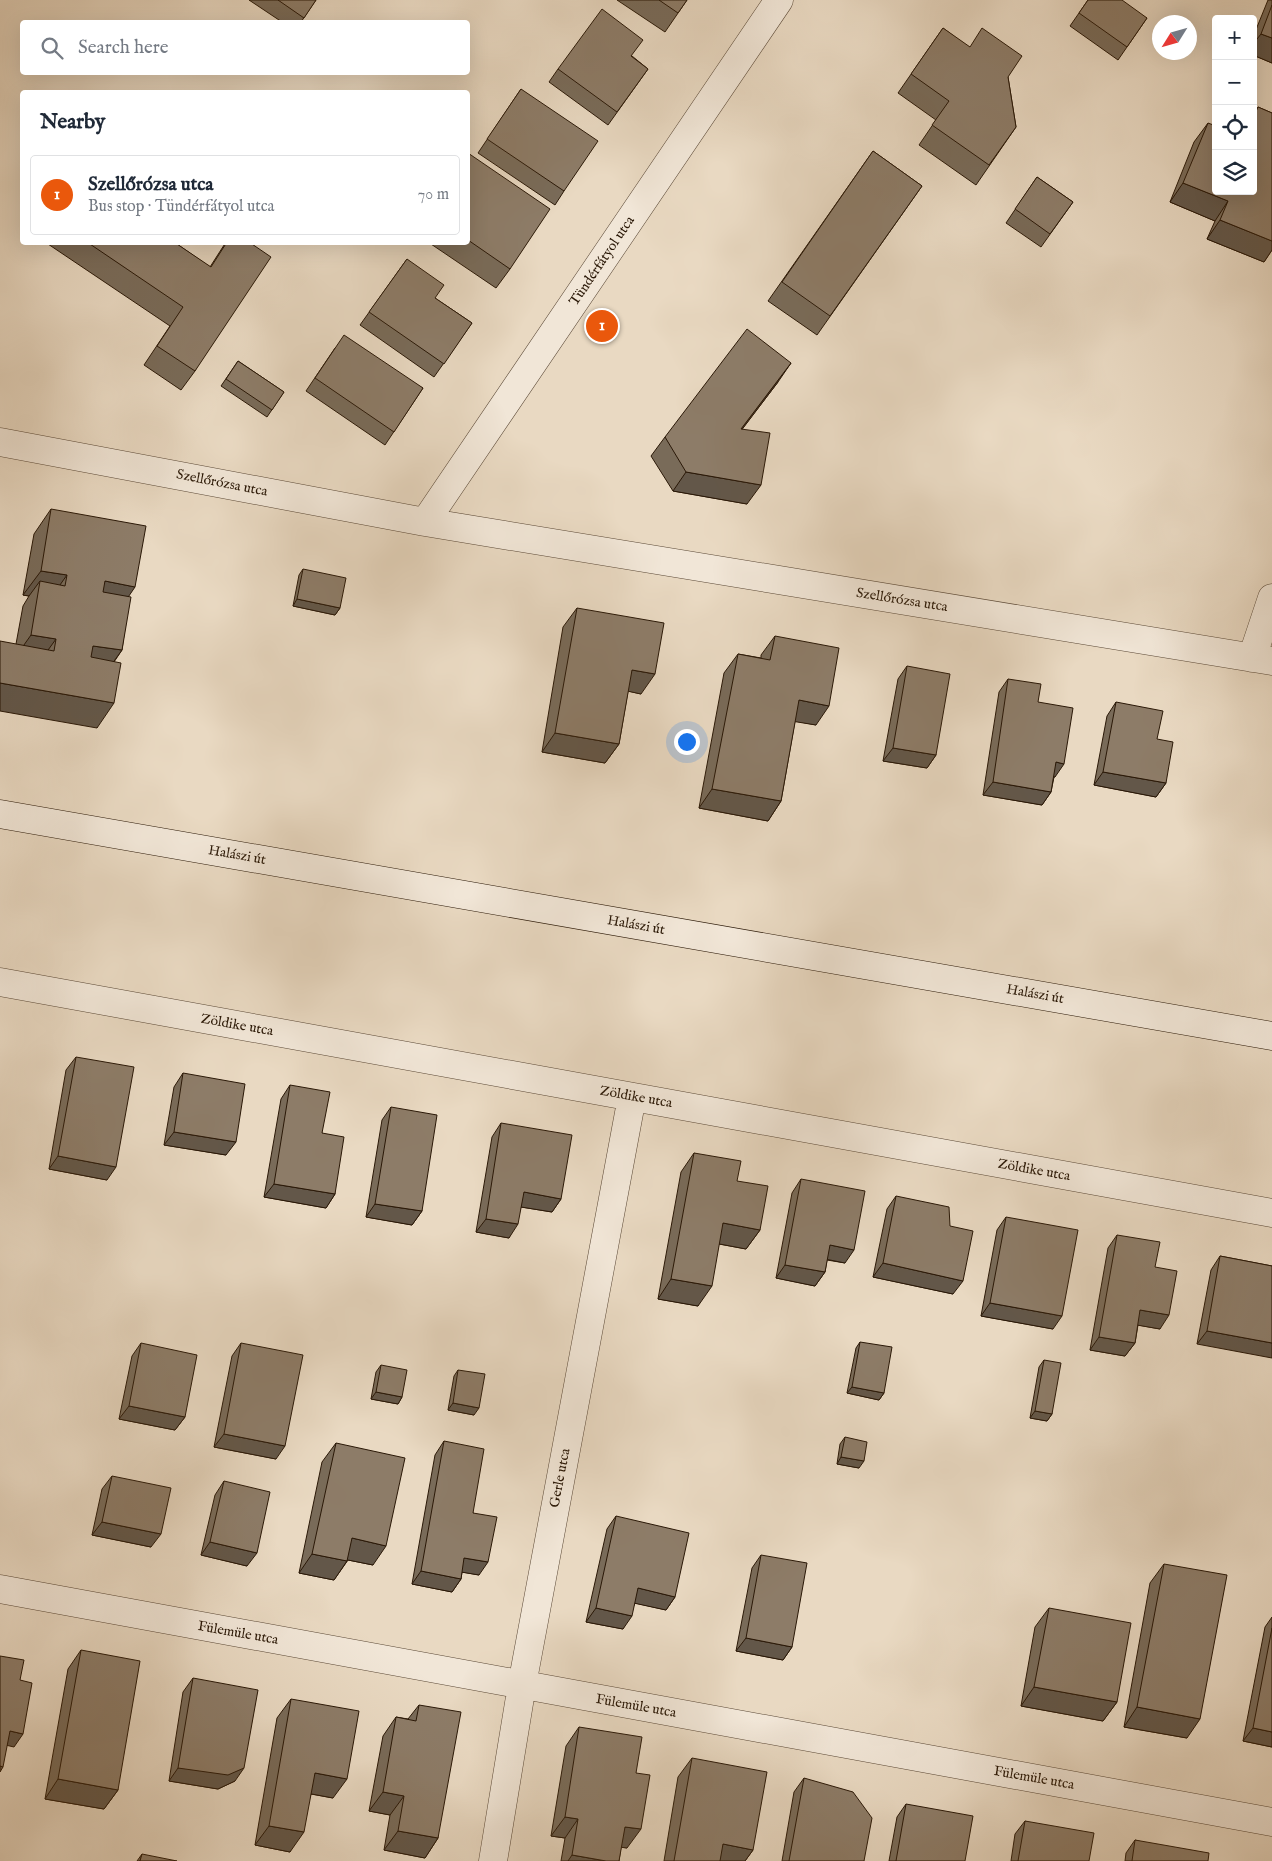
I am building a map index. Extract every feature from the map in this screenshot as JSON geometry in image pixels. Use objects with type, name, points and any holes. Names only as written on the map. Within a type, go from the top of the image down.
[{"type":"street","name":"Tündérfátyol utca","points":[[426,522],[779,0]]},
{"type":"street","name":"Szellőrózsa utca","points":[[0,442],[426,522],[1262,660]]},
{"type":"street","points":[[1262,660],[1272,598]]},
{"type":"street","name":"Halászi út","points":[[0,814],[1272,1036]]},
{"type":"street","name":"Zöldike utca","points":[[0,982],[1272,1213]]},
{"type":"street","name":"Gerle utca","points":[[493,1861],[522,1685],[632,1096]]},
{"type":"street","name":"Fülemüle utca","points":[[0,1589],[1272,1822]]},
{"type":"building","points":[[278,0],[316,0],[304,18]]},
{"type":"building","points":[[659,0],[687,0],[678,13]]},
{"type":"building","points":[[1088,0],[1122,0],[1147,18],[1127,47],[1079,13]]},
{"type":"building","points":[[1272,5],[1272,38],[1261,34]]},
{"type":"building","points":[[602,9],[643,40],[631,56],[648,69],[617,112],[558,69]]},
{"type":"building","points":[[943,28],[970,47],[982,28],[1022,56],[1008,77],[1016,127],[989,165],[932,125],[949,101],[911,74]]},
{"type":"building","points":[[521,89],[598,141],[564,191],[487,139]]},
{"type":"building","points":[[1258,107],[1272,113],[1272,241],[1220,220],[1228,201],[1213,195],[1257,195]]},
{"type":"building","points":[[1208,123],[1212,124],[1212,195],[1183,183]]},
{"type":"building","points":[[873,151],[922,186],[830,316],[782,282]]},
{"type":"building","points":[[470,154],[550,209],[510,269],[470,241]]},
{"type":"building","points":[[1037,177],[1073,202],[1050,234],[1015,209]]},
{"type":"building","points":[[91,245],[178,245],[211,267],[225,245],[253,245],[271,257],[195,371],[157,346],[183,307]]},
{"type":"building","points":[[407,259],[444,285],[435,298],[472,323],[444,364],[369,312]]},
{"type":"building","points":[[747,329],[791,363],[741,429],[770,433],[761,485],[686,472],[665,437]]},
{"type":"building","points":[[344,335],[423,388],[394,432],[315,378]]},
{"type":"building","points":[[238,361],[284,392],[272,410],[226,379]]},
{"type":"building","points":[[51,509],[146,526],[135,587],[105,581],[103,592],[131,597],[122,650],[93,646],[91,657],[121,663],[114,703],[0,683],[0,641],[54,651],[56,639],[31,635],[40,581],[65,586],[67,575],[41,571]]},
{"type":"building","points":[[303,569],[346,578],[340,608],[297,599]]},
{"type":"building","points":[[577,608],[664,623],[655,674],[632,670],[619,744],[555,733]]},
{"type":"building","points":[[775,636],[839,648],[829,706],[799,700],[781,801],[712,789],[738,654],[770,660]]},
{"type":"building","points":[[907,666],[950,674],[936,755],[893,748]]},
{"type":"building","points":[[1008,679],[1041,684],[1038,702],[1073,708],[1064,764],[1056,762],[1051,792],[993,782]]},
{"type":"building","points":[[1116,702],[1163,711],[1157,739],[1173,742],[1166,783],[1103,772]]},
{"type":"building","points":[[76,1057],[134,1067],[116,1167],[58,1156]]},
{"type":"building","points":[[183,1073],[245,1084],[236,1142],[174,1132]]},
{"type":"building","points":[[290,1085],[330,1092],[322,1133],[344,1137],[335,1194],[274,1184]]},
{"type":"building","points":[[391,1107],[437,1115],[422,1211],[375,1204]]},
{"type":"building","points":[[501,1123],[572,1135],[561,1199],[524,1192],[518,1224],[486,1219]]},
{"type":"building","points":[[694,1153],[741,1161],[737,1181],[768,1186],[760,1230],[723,1223],[712,1286],[671,1279]]},
{"type":"building","points":[[801,1179],[865,1191],[854,1250],[830,1245],[825,1272],[785,1265]]},
{"type":"building","points":[[896,1196],[949,1207],[950,1226],[973,1231],[963,1281],[883,1263]]},
{"type":"building","points":[[1006,1217],[1078,1230],[1062,1316],[990,1303]]},
{"type":"building","points":[[1117,1235],[1160,1242],[1155,1267],[1177,1271],[1169,1315],[1140,1310],[1135,1343],[1099,1337]]},
{"type":"building","points":[[1220,1256],[1272,1266],[1272,1343],[1207,1331]]},
{"type":"building","points":[[860,1342],[892,1347],[884,1393],[852,1387]]},
{"type":"building","points":[[141,1343],[197,1355],[185,1417],[129,1406]]},
{"type":"building","points":[[241,1343],[303,1355],[285,1446],[224,1434]]},
{"type":"building","points":[[1044,1360],[1061,1363],[1052,1414],[1035,1411]]},
{"type":"building","points":[[381,1365],[407,1370],[402,1397],[376,1392]]},
{"type":"building","points":[[458,1370],[485,1374],[479,1408],[453,1403]]},
{"type":"building","points":[[845,1437],[867,1442],[864,1461],[841,1457]]},
{"type":"building","points":[[444,1441],[484,1449],[473,1513],[497,1517],[488,1562],[464,1558],[461,1579],[421,1571]]},
{"type":"building","points":[[336,1443],[405,1458],[386,1546],[352,1538],[347,1561],[312,1554]]},
{"type":"building","points":[[112,1476],[171,1488],[161,1534],[102,1522]]},
{"type":"building","points":[[224,1481],[270,1492],[257,1553],[210,1542]]},
{"type":"building","points":[[616,1516],[689,1533],[675,1597],[638,1588],[632,1616],[596,1608]]},
{"type":"building","points":[[761,1555],[807,1563],[792,1647],[746,1638]]},
{"type":"building","points":[[1164,1564],[1227,1575],[1200,1719],[1137,1707]]},
{"type":"building","points":[[1049,1608],[1131,1623],[1117,1702],[1034,1687]]},
{"type":"building","points":[[1272,1628],[1272,1732],[1253,1728]]},
{"type":"building","points":[[81,1650],[140,1661],[118,1790],[58,1779]]},
{"type":"building","points":[[0,1656],[24,1660],[20,1680],[32,1683],[23,1734],[10,1731],[3,1767],[0,1766]]},
{"type":"building","points":[[193,1678],[258,1690],[244,1768],[228,1775],[178,1768]]},
{"type":"building","points":[[291,1699],[359,1711],[347,1779],[315,1773],[304,1832],[269,1826]]},
{"type":"building","points":[[419,1705],[461,1712],[438,1838],[398,1831],[404,1796],[383,1792],[396,1717],[416,1721]]},
{"type":"building","points":[[579,1727],[642,1737],[636,1773],[650,1775],[641,1829],[625,1827],[619,1861],[606,1861],[572,1855],[578,1819],[565,1817]]},
{"type":"building","points":[[692,1758],[767,1772],[753,1850],[723,1844],[720,1861],[674,1861]]},
{"type":"building","points":[[804,1778],[853,1792],[872,1818],[864,1861],[789,1861]]},
{"type":"building","points":[[906,1804],[973,1816],[965,1861],[896,1861]]},
{"type":"building","points":[[1025,1821],[1094,1833],[1089,1861],[1018,1861]]},
{"type":"building","points":[[1135,1840],[1209,1853],[1208,1861],[1132,1861]]},
{"type":"building","points":[[142,1854],[177,1861],[140,1861]]},
{"type":"place","name":"Szellőrózsa utca","points":[[602,326]]}]
